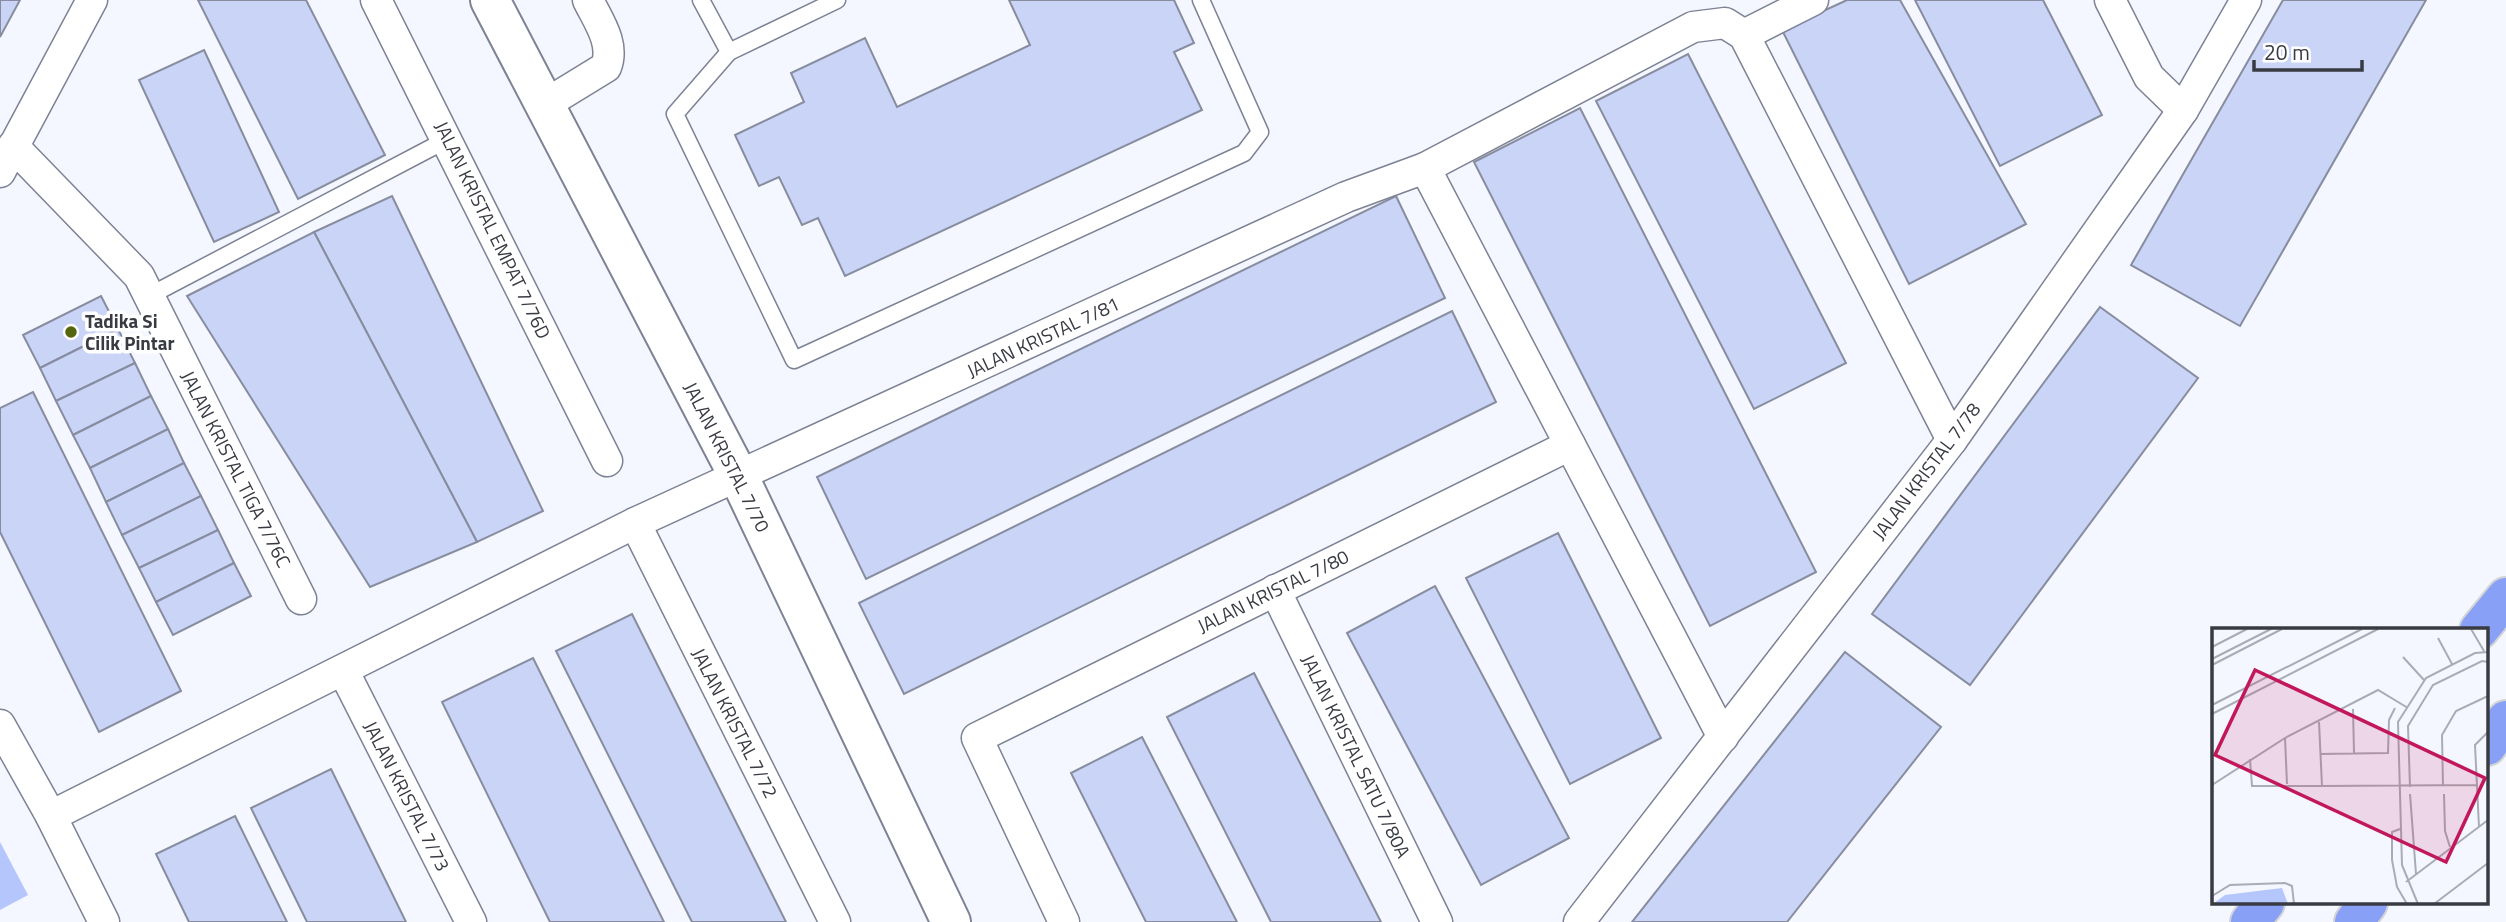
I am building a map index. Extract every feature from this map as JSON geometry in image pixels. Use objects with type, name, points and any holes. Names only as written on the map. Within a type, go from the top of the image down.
[{"type":"highway","points":[[2481,628],[2506,597]]},
{"type":"highway","points":[[2488,745],[2506,720]]},
{"type":"highway","points":[[2250,922],[2264,904]]},
{"type":"highway","points":[[2354,922],[2367,904]]},
{"type":"street","points":[[7,159],[92,0]]},
{"type":"street","name":"JALAN KRISTAL EMPAT 7/76D","points":[[376,0],[448,139],[607,461]]},
{"type":"street","name":"JALAN KRISTAL 7/70","points":[[490,0],[739,477],[951,922]]},
{"type":"street","points":[[544,105],[606,67],[610,57],[609,42],[588,0]]},
{"type":"street","points":[[1813,0],[1744,35],[1952,440]]},
{"type":"street","points":[[2110,0],[2149,77],[2183,110]]},
{"type":"street","name":"JALAN KRISTAL 7/78","points":[[1579,922],[1952,440],[2183,110],[2246,0]]},
{"type":"street","name":"JALAN KRISTAL 7/81","points":[[51,816],[635,523],[1346,197],[1425,168],[1693,27],[1725,23],[1744,35]]},
{"type":"street","name":"JALAN KRISTAL TIGA 7/76C","points":[[7,159],[139,276],[301,599]]},
{"type":"street","points":[[1425,168],[1723,737]]},
{"type":"street","name":"JALAN KRISTAL 7/80","points":[[1064,922],[977,738],[1570,446]]},
{"type":"street","name":"JALAN KRISTAL 7/72","points":[[635,523],[835,922]]},
{"type":"street","name":"JALAN KRISTAL SATU 7/80A","points":[[1275,590],[1437,922]]},
{"type":"street","name":"JALAN KRISTAL 7/73","points":[[343,670],[471,922]]},
{"type":"street","points":[[0,725],[51,816],[104,922]]},
{"type":"lane","points":[[702,0],[729,52]]},
{"type":"lane","points":[[836,0],[729,52],[675,114],[794,360],[1244,153],[1260,132],[1201,0]]},
{"type":"lane","points":[[149,296],[448,139]]},
{"type":"shaded area","points":[[0,842],[28,895],[0,910]]},
{"type":"building","points":[[0,0],[20,0],[0,37]]},
{"type":"building","points":[[198,0],[306,0],[385,155],[298,199]]},
{"type":"building","points":[[1009,0],[1174,0],[1194,43],[1174,52],[1202,110],[845,276],[818,218],[802,225],[779,177],[759,186],[735,135],[804,102],[791,73],[865,38],[897,107],[1030,45]]},
{"type":"building","points":[[1847,0],[1900,0],[2026,224],[1909,284],[1782,30]]},
{"type":"building","points":[[1915,0],[2043,0],[2102,115],[2000,166]]},
{"type":"building","points":[[2283,0],[2426,0],[2240,326],[2131,265]]},
{"type":"building","points":[[204,50],[279,212],[214,242],[139,80]]},
{"type":"building","points":[[1688,54],[1846,363],[1754,409],[1596,101]]},
{"type":"building","points":[[1580,108],[1816,572],[1710,626],[1474,162]]},
{"type":"building","points":[[392,196],[543,511],[477,542],[314,232]]},
{"type":"building","points":[[1396,196],[1445,298],[866,579],[817,477]]},
{"type":"building","points":[[314,232],[477,542],[370,587],[187,296]]},
{"type":"building","name":"Tadika Si Cilik Pintar","points":[[101,296],[118,329],[40,368],[23,335]]},
{"type":"building","points":[[2100,307],[2198,378],[1970,685],[1872,614]]},
{"type":"building","points":[[1452,311],[1496,402],[904,694],[859,603]]},
{"type":"building","points":[[118,329],[135,363],[56,401],[40,368]]},
{"type":"building","points":[[135,363],[151,396],[73,435],[56,401]]},
{"type":"building","points":[[33,392],[181,691],[99,732],[0,532],[0,408]]},
{"type":"building","points":[[151,396],[168,429],[90,468],[73,435]]},
{"type":"building","points":[[168,429],[184,463],[106,502],[90,468]]},
{"type":"building","points":[[184,463],[201,496],[122,535],[106,502]]},
{"type":"building","points":[[201,496],[218,530],[139,568],[122,535]]},
{"type":"building","points":[[218,530],[234,563],[156,602],[139,568]]},
{"type":"building","points":[[1558,533],[1661,738],[1570,784],[1466,578]]},
{"type":"building","points":[[234,563],[251,596],[173,635],[156,602]]},
{"type":"building","points":[[1435,586],[1569,838],[1481,885],[1347,633]]},
{"type":"building","points":[[632,614],[786,922],[692,922],[556,651]]},
{"type":"building","points":[[1845,652],[1941,727],[1787,922],[1632,922]]},
{"type":"building","points":[[533,658],[664,922],[550,922],[442,702]]},
{"type":"building","points":[[1254,673],[1381,922],[1271,922],[1167,717]]},
{"type":"building","points":[[1142,737],[1237,922],[1146,922],[1071,773]]},
{"type":"building","points":[[331,769],[406,922],[307,922],[251,808]]},
{"type":"building","points":[[235,816],[287,922],[189,922],[156,854]]},
{"type":"place","name":"Tadika Si Cilik Pintar","points":[[71,332]]}]
